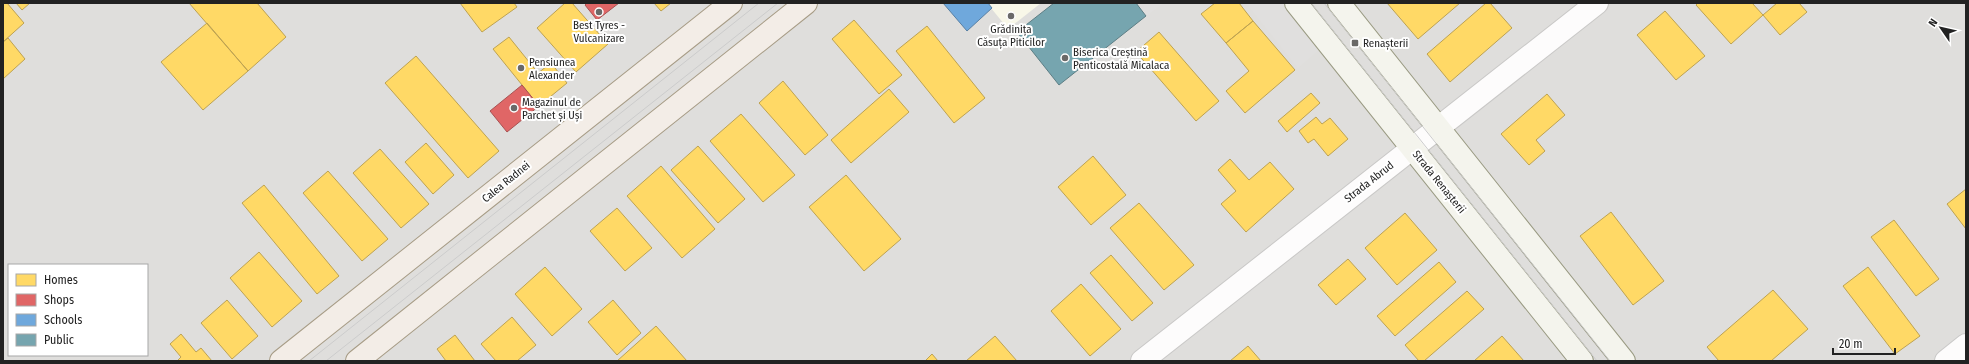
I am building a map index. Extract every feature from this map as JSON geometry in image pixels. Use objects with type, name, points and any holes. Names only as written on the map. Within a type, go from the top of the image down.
[{"type":"main road","name":"Calea Radnei","points":[[281,361],[731,3]]},
{"type":"main road","points":[[357,361],[806,3]]},
{"type":"street","name":"Strada Renașterii","points":[[1296,3],[1582,361]]},
{"type":"street","points":[[1339,3],[1624,361]]},
{"type":"street","name":"Strada Abrud","points":[[1142,361],[1597,3]]},
{"type":"street","points":[[1946,361],[1966,345]]},
{"type":"shaded area","points":[[3,3],[1966,3],[1966,361],[3,361]]},
{"type":"shaded area","name":"Grădinița Căsuța Piticilor","points":[[987,3],[1041,3],[1008,29]]},
{"type":"shaded area","points":[[1136,3],[1164,3],[1146,16]]},
{"type":"shaded area","points":[[1246,3],[1289,3],[1323,46],[1298,68]]},
{"type":"building: Homes","points":[[3,3],[7,3],[24,23],[3,42]]},
{"type":"building: Homes","points":[[16,3],[30,3],[22,10]]},
{"type":"building: Homes","points":[[189,3],[257,3],[286,37],[248,71]]},
{"type":"building: Homes","points":[[460,3],[514,3],[517,7],[482,32]]},
{"type":"building: Homes","points":[[565,3],[572,3],[608,44],[576,72],[537,28]]},
{"type":"building: Homes","points":[[654,3],[671,3],[661,11]]},
{"type":"building: Homes","points":[[1215,3],[1239,3],[1253,21],[1226,43],[1201,14]]},
{"type":"building: Homes","points":[[1387,3],[1460,3],[1418,39]]},
{"type":"building: Homes","points":[[1486,3],[1490,3],[1512,28],[1450,82],[1427,54]]},
{"type":"building: Homes","points":[[1698,3],[1752,3],[1763,15],[1731,44],[1696,5]]},
{"type":"building: Homes","points":[[1777,3],[1799,3],[1807,12],[1780,35],[1763,15]]},
{"type":"building: Homes","points":[[1665,11],[1705,56],[1676,80],[1637,35]]},
{"type":"building: Homes","points":[[854,20],[902,75],[879,94],[832,39]]},
{"type":"building: Homes","points":[[1253,21],[1295,70],[1245,113],[1226,91],[1249,71],[1226,43]]},
{"type":"building: Homes","points":[[207,23],[248,71],[203,110],[161,62]]},
{"type":"building: Homes","points":[[927,26],[985,98],[954,123],[896,51]]},
{"type":"building: Homes","points":[[1159,32],[1219,101],[1196,121],[1136,52]]},
{"type":"building: Homes","name":"Pensiunea Alexander","points":[[509,37],[538,73],[551,63],[567,83],[539,106],[493,49]]},
{"type":"building: Homes","points":[[8,38],[25,59],[3,79],[3,42]]},
{"type":"building: Homes","points":[[416,56],[499,151],[468,178],[385,83]]},
{"type":"building: Homes","points":[[783,81],[828,135],[805,155],[759,103]]},
{"type":"building: Homes","points":[[889,89],[909,112],[851,163],[831,140]]},
{"type":"building: Homes","points":[[1311,93],[1320,103],[1287,132],[1278,121]]},
{"type":"building: Homes","points":[[1547,94],[1565,115],[1536,140],[1545,151],[1529,165],[1501,134]]},
{"type":"building: Homes","points":[[741,114],[795,175],[763,202],[710,141]]},
{"type":"building: Homes","points":[[1316,117],[1322,124],[1330,118],[1348,139],[1328,156],[1314,139],[1308,143],[1299,131]]},
{"type":"building: Homes","points":[[426,143],[454,175],[433,194],[405,162]]},
{"type":"building: Homes","points":[[698,146],[745,199],[718,223],[671,170]]},
{"type":"building: Homes","points":[[380,149],[429,204],[401,228],[353,173]]},
{"type":"building: Homes","points":[[1093,156],[1126,195],[1091,225],[1058,187]]},
{"type":"building: Homes","points":[[1230,159],[1249,180],[1270,162],[1294,189],[1246,232],[1221,204],[1236,191],[1218,170]]},
{"type":"building: Homes","points":[[661,166],[715,229],[682,258],[627,196]]},
{"type":"building: Homes","points":[[328,171],[388,239],[362,261],[303,193]]},
{"type":"building: Homes","points":[[846,175],[901,239],[864,271],[809,207]]},
{"type":"building: Homes","points":[[264,185],[339,276],[317,294],[242,203]]},
{"type":"building: Homes","points":[[1966,189],[1966,229],[1947,204]]},
{"type":"building: Homes","points":[[1139,203],[1194,265],[1164,290],[1110,228]]},
{"type":"building: Homes","points":[[617,208],[652,248],[625,271],[590,231]]},
{"type":"building: Homes","points":[[1611,212],[1664,281],[1633,305],[1580,236]]},
{"type":"building: Homes","points":[[1405,213],[1437,250],[1397,285],[1365,248]]},
{"type":"building: Homes","points":[[1894,220],[1939,279],[1916,296],[1871,237]]},
{"type":"building: Homes","points":[[259,252],[302,301],[272,327],[230,278]]},
{"type":"building: Homes","points":[[1111,255],[1153,303],[1132,321],[1090,273]]},
{"type":"building: Homes","points":[[1348,259],[1366,279],[1336,305],[1318,285]]},
{"type":"building: Homes","points":[[1439,262],[1456,282],[1395,336],[1377,316]]},
{"type":"building: Homes","points":[[545,267],[582,309],[552,336],[515,294]]},
{"type":"building: Homes","points":[[1868,267],[1920,336],[1895,354],[1843,286]]},
{"type":"building: Homes","points":[[1081,284],[1121,329],[1090,356],[1051,311]]},
{"type":"building: Homes","points":[[1773,290],[1808,329],[1771,361],[1719,361],[1707,347]]},
{"type":"building: Homes","points":[[1467,291],[1484,309],[1424,361],[1419,361],[1405,345]]},
{"type":"building: Homes","points":[[227,300],[258,336],[232,359],[201,323]]},
{"type":"building: Homes","points":[[613,300],[641,333],[617,355],[588,322]]},
{"type":"building: Homes","points":[[512,317],[536,345],[517,361],[496,361],[481,344]]},
{"type":"building: Homes","points":[[656,326],[687,361],[617,361]]},
{"type":"building: Homes","points":[[181,334],[196,352],[201,348],[212,361],[177,361],[181,357],[170,344]]},
{"type":"building: Homes","points":[[455,335],[475,361],[446,361],[437,349]]},
{"type":"building: Homes","points":[[995,336],[1017,361],[966,361]]},
{"type":"building: Homes","points":[[1502,336],[1524,361],[1474,361]]},
{"type":"building: Homes","points":[[1248,346],[1261,361],[1230,361]]},
{"type":"building: Homes","points":[[932,354],[938,361],[925,361]]},
{"type":"building: Shops","name":"Best Tyres - Vulcanizare","points":[[587,3],[619,3],[597,20],[585,5]]},
{"type":"building: Shops","name":"Magazinul de Parchet și Uși","points":[[522,85],[539,106],[507,132],[490,111]]},
{"type":"building: Schools","points":[[943,3],[988,3],[992,8],[967,31]]},
{"type":"building: Public","name":"Biserica Creștină Penticostală Micalaca","points":[[1054,3],[1136,3],[1146,16],[1059,85],[1017,32]]},
{"type":"tram line","points":[[309,361],[759,3]]},
{"type":"tram line","points":[[326,361],[778,3]]},
{"type":"tram line","points":[[1311,3],[1597,361]]},
{"type":"tram line","points":[[1324,3],[1610,361]]},
{"type":"place","name":"Best Tyres - Vulcanizare","points":[[599,12]]},
{"type":"place","name":"Grădinița Căsuța Piticilor","points":[[1011,16]]},
{"type":"place","name":"Renașterii","points":[[1355,43]]},
{"type":"place","name":"Biserica Creștină Penticostală Micalaca","points":[[1065,58]]},
{"type":"place","name":"Pensiunea Alexander","points":[[521,68]]},
{"type":"place","name":"Magazinul de Parchet și Uși","points":[[514,108]]}]
